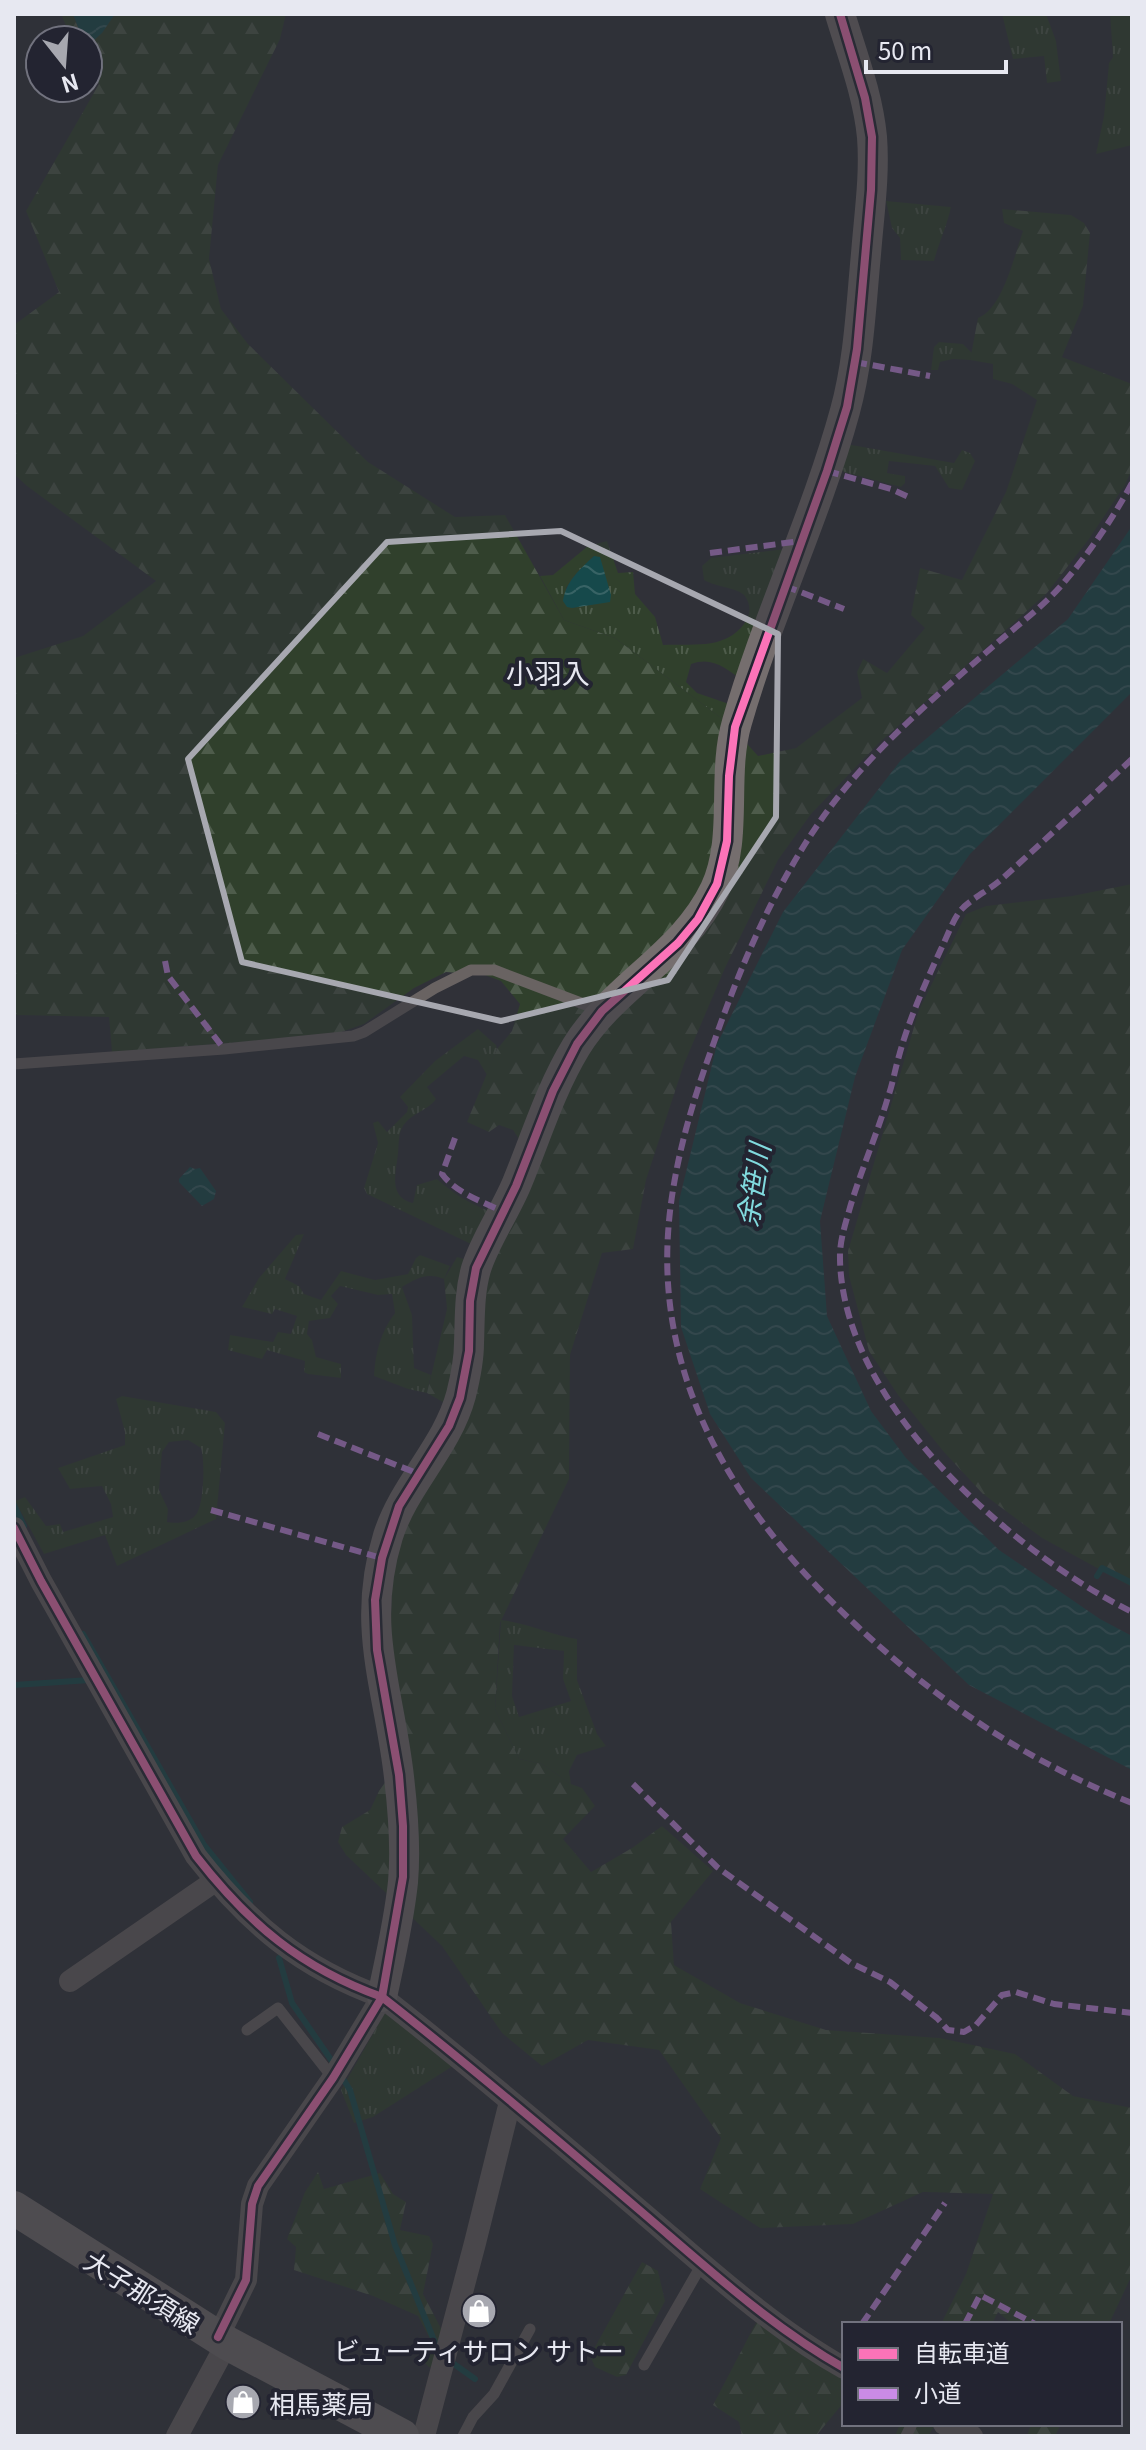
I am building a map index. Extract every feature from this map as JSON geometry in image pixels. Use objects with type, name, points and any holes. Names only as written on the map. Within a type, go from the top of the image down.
[{"type":"main road","name":"大子那須線","points":[[14,2208],[222,2340],[402,2436]]},
{"type":"street","points":[[177,2436],[246,2280],[252,2204],[258,2186],[333,2078],[382,1997],[403,1877],[399,1775],[377,1650],[375,1600],[382,1558],[399,1506],[449,1426],[460,1398],[469,1351],[470,1301],[476,1268],[516,1186],[553,1091],[577,1044],[602,1011],[678,943],[698,919],[717,884],[727,841],[729,776],[735,727],[827,471],[847,407],[857,349],[871,190],[872,137],[865,98],[840,14]]},
{"type":"street","points":[[14,1528],[196,1856],[257,1925],[292,1952],[348,1985],[382,1997],[702,2264],[790,2333],[842,2367]]},
{"type":"street","points":[[70,1981],[215,1881]]},
{"type":"street","points":[[424,2436],[510,2102]]},
{"type":"street","points":[[949,2426],[972,2436]]},
{"type":"lane","points":[[14,1064],[353,1036],[471,970],[494,970],[602,1011]]},
{"type":"lane","points":[[247,2030],[278,2008],[333,2078]]},
{"type":"lane","points":[[644,2365],[702,2264]]},
{"type":"lane","points":[[463,2436],[473,2417],[494,2394],[530,2329]]},
{"type":"highlighted area","points":[[561,531],[778,634],[776,817],[668,980],[501,1021],[242,962],[188,759],[387,542]]},
{"type":"green space","points":[[61,14],[73,14],[77,24],[65,24]]},
{"type":"green space","points":[[115,14],[286,14],[280,39],[218,165],[209,259],[221,309],[248,344],[368,462],[455,517],[505,515],[564,620],[615,638],[729,724],[758,756],[796,748],[862,698],[857,672],[863,659],[887,673],[925,628],[911,615],[920,568],[962,580],[1006,492],[1037,400],[1012,384],[993,379],[993,364],[970,360],[978,318],[987,312],[1001,293],[1023,231],[1004,223],[1002,209],[1071,215],[1084,223],[1090,233],[1083,306],[1062,357],[1132,384],[1132,469],[1125,485],[1089,539],[1047,593],[879,743],[811,814],[778,860],[725,968],[684,1064],[646,1180],[633,1249],[602,1253],[570,1355],[569,1479],[500,1623],[495,1709],[519,1759],[542,1764],[582,1788],[595,1806],[563,1839],[591,1872],[662,1826],[713,1871],[671,1922],[674,1965],[740,2003],[826,2030],[940,2038],[1015,2054],[1073,2096],[1132,2108],[1132,2275],[1110,2322],[1010,2322],[998,2312],[993,2322],[942,2322],[966,2274],[993,2194],[923,2192],[853,2224],[760,2228],[700,2189],[721,2138],[659,2050],[588,2040],[542,2066],[502,2033],[442,1946],[346,1855],[338,1842],[342,1827],[370,1810],[394,1770],[389,1694],[393,1543],[462,1413],[427,1393],[447,1309],[444,1279],[457,1257],[464,1259],[532,1159],[513,1130],[499,1125],[489,1132],[467,1122],[497,1049],[512,1031],[520,1004],[501,981],[485,975],[446,972],[414,988],[364,1024],[333,1035],[112,1052],[109,1017],[14,1015],[14,658],[83,636],[156,581],[14,474],[14,325],[59,292],[26,211],[88,104],[104,104],[104,27]]},
{"type":"green space","points":[[1002,14],[1046,14],[1056,41],[1061,81],[1047,83],[1044,56],[1013,59]]},
{"type":"green space","points":[[1110,14],[1132,14],[1132,145],[1096,154],[1104,116],[1109,63],[1113,57]]},
{"type":"green space","points":[[886,201],[951,207],[934,261],[901,260],[900,238],[892,228]]},
{"type":"green space","points":[[939,342],[963,344],[972,353],[970,360],[940,362],[938,370],[931,370],[934,347]]},
{"type":"green space","points":[[846,444],[954,463],[962,450],[970,453],[975,461],[962,490],[949,488],[935,466],[889,461],[887,473],[905,476],[901,487],[844,472],[839,468]]},
{"type":"green space","points":[[607,541],[618,573],[633,572],[635,594],[655,617],[663,645],[718,642],[737,632],[746,621],[749,608],[744,595],[704,580],[702,566],[711,558],[785,549],[743,681],[712,662],[691,664],[686,682],[697,693],[732,705],[729,724],[615,638],[564,620],[540,576],[553,575],[588,546]],"holes":[[[594,556],[580,606],[572,608],[566,588]]]},
{"type":"green space","points":[[1132,884],[1132,1587],[1042,1538],[983,1494],[943,1451],[898,1395],[869,1351],[849,1276],[848,1251],[919,1010],[966,914],[986,906],[1072,896]]},
{"type":"green space","points":[[478,1029],[497,1049],[487,1075],[478,1060],[464,1056],[427,1087],[436,1099],[402,1128],[395,1176],[400,1195],[413,1203],[417,1185],[437,1179],[463,1198],[492,1212],[475,1246],[367,1194],[364,1188],[378,1143],[373,1123],[378,1121],[387,1132],[407,1112],[408,1107],[400,1097],[435,1061]]},
{"type":"green space","points":[[304,1234],[285,1279],[299,1286],[304,1294],[321,1300],[341,1271],[375,1280],[408,1274],[420,1255],[450,1266],[444,1279],[423,1277],[402,1287],[412,1315],[414,1368],[431,1375],[427,1393],[374,1376],[380,1343],[395,1313],[392,1294],[378,1295],[340,1286],[331,1296],[338,1304],[330,1318],[309,1321],[307,1334],[312,1340],[316,1357],[341,1364],[341,1378],[308,1374],[304,1372],[305,1361],[267,1350],[262,1359],[228,1350],[230,1335],[273,1342],[278,1332],[291,1334],[297,1316],[275,1309],[272,1314],[242,1307],[259,1278],[296,1235]]},
{"type":"green space","points":[[122,1396],[216,1412],[225,1423],[216,1519],[117,1566],[105,1535],[44,1554],[15,1501],[25,1497],[46,1526],[60,1524],[63,1532],[113,1517],[111,1504],[102,1486],[70,1489],[58,1468],[125,1445],[125,1432],[116,1399]],"holes":[[[188,1440],[201,1448],[203,1481],[197,1513],[187,1521],[167,1522],[168,1509],[159,1490],[162,1452],[169,1442]]]},
{"type":"green space","points":[[501,1620],[577,1639],[577,1680],[597,1734],[606,1746],[577,1755],[569,1771],[571,1784],[542,1764],[519,1759],[495,1709]],"holes":[[[514,1645],[564,1651],[563,1679],[571,1701],[519,1717],[512,1696]]]},
{"type":"green space","points":[[387,2009],[456,2064],[373,2117],[354,2123],[341,2090]]},
{"type":"green space","points":[[318,2172],[324,2189],[380,2173],[393,2194],[406,2202],[400,2230],[429,2236],[433,2244],[423,2294],[446,2338],[438,2367],[429,2367],[424,2362],[431,2341],[418,2316],[373,2296],[294,2270],[296,2247],[287,2239],[305,2192]]},
{"type":"green space","points":[[642,2262],[658,2271],[665,2301],[626,2375],[617,2377],[595,2367],[590,2356]]},
{"type":"green space","points":[[759,2317],[842,2373],[842,2404],[816,2436],[742,2436],[739,2422],[713,2405]]},
{"type":"green space","points":[[899,2426],[935,2426],[928,2436],[895,2436]]},
{"type":"green space","points":[[1030,2426],[1060,2426],[1055,2436],[1027,2436]]},
{"type":"water","points":[[73,14],[115,14],[104,30],[104,24],[77,24]]},
{"type":"water","name":"余笹川","points":[[1132,526],[1132,692],[970,854],[902,950],[855,1077],[820,1221],[827,1316],[871,1411],[906,1458],[999,1550],[1100,1619],[1132,1636],[1132,1770],[969,1685],[751,1478],[710,1414],[681,1327],[679,1201],[717,1044],[783,912],[901,760],[1068,619]]},
{"type":"water","points":[[594,556],[600,557],[611,595],[610,602],[567,607],[563,601],[567,587]]},
{"type":"water","points":[[190,1167],[200,1168],[216,1191],[214,1199],[202,1206],[179,1182]]},
{"type":"waterway","points":[[14,1505],[24,1526]]},
{"type":"waterway","points":[[1097,1576],[1102,1568],[1132,1583]]},
{"type":"waterway","points":[[83,1634],[204,1845],[250,1902]]},
{"type":"waterway","points":[[14,1685],[90,1680]]},
{"type":"waterway","points":[[279,1958],[292,2003],[334,2064]]},
{"type":"waterway","points":[[340,2074],[350,2090],[395,2245],[436,2345]]},
{"type":"waterway","points":[[454,2364],[475,2379]]},
{"type":"marked path","points":[[855,362],[930,376]]},
{"type":"marked path","points":[[827,471],[891,489],[911,498]]},
{"type":"marked path","points":[[1132,483],[1099,537],[1060,587],[928,704],[861,769],[805,844],[747,956],[705,1068],[678,1162],[668,1234],[669,1292],[678,1347],[694,1400],[717,1450],[745,1498],[778,1543],[856,1625],[952,1704],[1020,1749],[1132,1803]]},
{"type":"marked path","points":[[710,553],[801,541]]},
{"type":"marked path","points":[[785,586],[844,609]]},
{"type":"marked path","points":[[1132,759],[1003,878],[957,915],[908,1029],[884,1111],[853,1196],[840,1252],[847,1308],[867,1362],[899,1415],[940,1465],[986,1511],[1035,1551],[1132,1612]]},
{"type":"marked path","points":[[165,961],[168,976],[224,1049]]},
{"type":"marked path","points":[[455,1138],[442,1174],[462,1192],[504,1212]]},
{"type":"marked path","points":[[318,1434],[419,1474]]},
{"type":"marked path","points":[[211,1510],[382,1558]]},
{"type":"marked path","points":[[633,1784],[717,1867],[851,1963],[890,1982],[948,2030],[964,2032],[976,2025],[1002,1995],[1016,1992],[1054,2004],[1132,2013]]},
{"type":"marked path","points":[[863,2322],[945,2203]]},
{"type":"marked path","points":[[966,2322],[980,2295],[1031,2322]]},
{"type":"cycle path","points":[[218,2337],[246,2280],[252,2204],[258,2186],[333,2078],[382,1997],[403,1877],[403,1826],[399,1775],[377,1650],[375,1600],[382,1558],[399,1506],[449,1426],[460,1398],[469,1351],[470,1301],[476,1268],[516,1186],[553,1091],[577,1044],[602,1011],[678,943],[698,919],[717,884],[727,841],[729,776],[735,727],[847,407],[857,349],[871,190],[872,137],[865,98],[840,14]]},
{"type":"cycle path","points":[[14,1528],[196,1856],[236,1903],[302,1958],[382,1997],[511,2101],[737,2293],[789,2333],[842,2367]]},
{"type":"place","name":"ビューティサロン サトー","points":[[479,2311]]},
{"type":"place","name":"相馬薬局","points":[[243,2402]]},
{"type":"district","name":"小羽入","points":[[548,672]]}]
